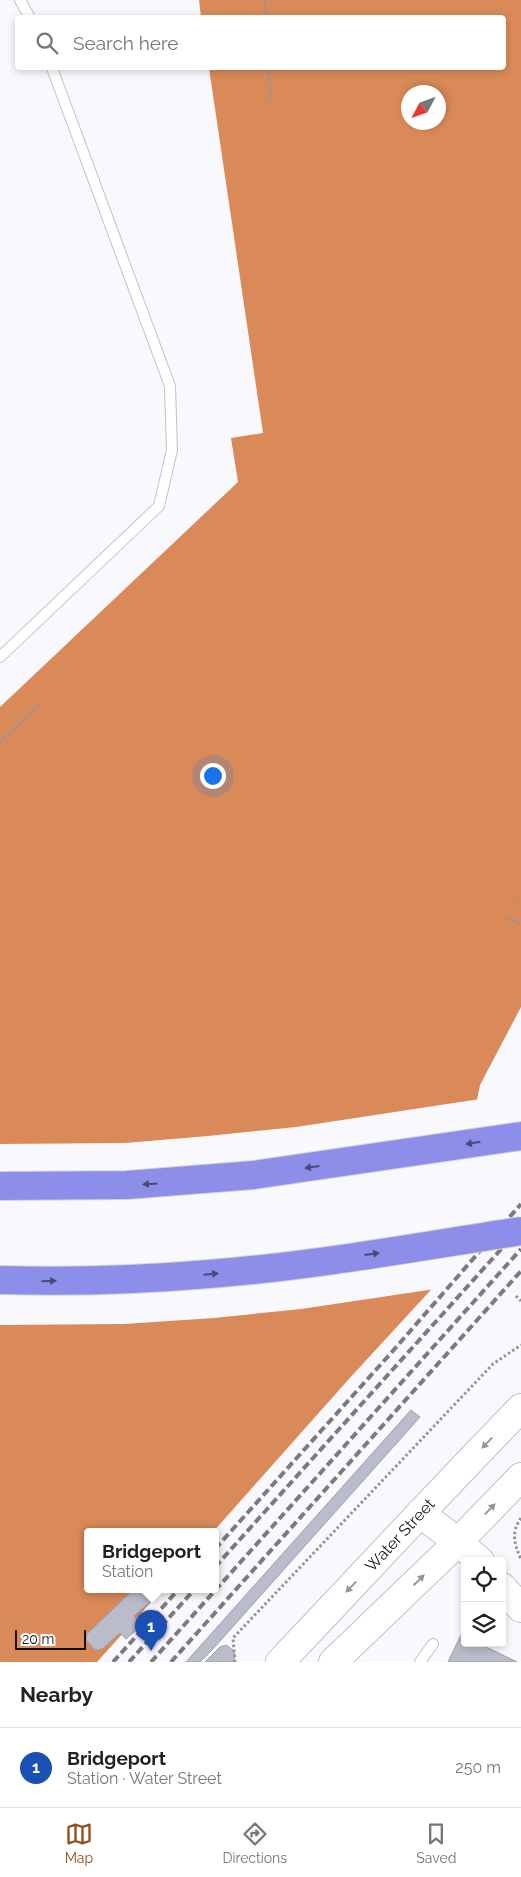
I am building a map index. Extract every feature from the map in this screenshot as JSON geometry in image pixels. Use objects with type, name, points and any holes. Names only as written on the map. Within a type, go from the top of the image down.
[{"type":"highway","points":[[0,1186],[127,1185],[246,1175],[337,1164],[521,1136]]},
{"type":"highway","points":[[0,1280],[122,1279],[210,1274],[344,1258],[521,1231]]},
{"type":"main road","name":"Water Street","points":[[280,1662],[521,1408]]},
{"type":"main road","points":[[339,1660],[521,1477]]},
{"type":"main road","points":[[420,1513],[475,1557]]},
{"type":"main road","points":[[506,1591],[521,1608]]},
{"type":"lane","points":[[20,0],[28,15]]},
{"type":"lane","points":[[0,657],[159,506],[172,450],[170,386],[53,70]]},
{"type":"lane","points":[[420,1662],[432,1644]]},
{"type":"path","points":[[265,0],[266,15]]},
{"type":"path","points":[[269,70],[270,101]]},
{"type":"path","points":[[0,742],[38,706]]},
{"type":"path","points":[[508,918],[521,925]]},
{"type":"path","points":[[516,1296],[521,1301]]},
{"type":"path","points":[[235,1662],[233,1638],[493,1364],[521,1345]]},
{"type":"path","points":[[521,1518],[516,1525],[514,1536],[521,1559]]},
{"type":"shaded area","points":[[199,0],[521,0],[521,1007],[480,1085],[440,1280],[217,1528],[84,1528],[84,1593],[159,1593],[97,1662],[0,1662],[0,707],[238,482],[231,438],[263,433],[209,70],[506,70],[506,15],[201,15]]},
{"type":"pier","points":[[480,1099],[443,1280],[435,1289],[301,1309],[214,1318],[124,1324],[0,1325],[0,1144],[125,1143],[208,1136],[296,1127]]},
{"type":"building","points":[[411,1410],[420,1417],[212,1650],[200,1662],[186,1662]]},
{"type":"building","points":[[130,1593],[152,1594],[151,1601],[134,1616],[142,1625],[126,1639],[120,1633],[102,1649],[98,1650],[94,1649],[86,1640],[87,1634]]},
{"type":"building","points":[[461,1635],[461,1647],[486,1647],[517,1662],[448,1662]]},
{"type":"building","points":[[226,1645],[233,1650],[235,1655],[233,1662],[205,1662],[220,1647]]},
{"type":"railway","points":[[219,1545],[391,1353],[521,1204]]},
{"type":"railway","points":[[219,1563],[521,1227]]},
{"type":"railway","points":[[219,1586],[521,1249]]},
{"type":"railway","points":[[171,1662],[521,1271]]},
{"type":"railway","points":[[113,1662],[175,1593]]},
{"type":"railway","points":[[129,1662],[191,1593]]},
{"type":"railway","points":[[151,1662],[213,1593]]},
{"type":"place","name":"Bridgeport","points":[[151,1651]]}]
